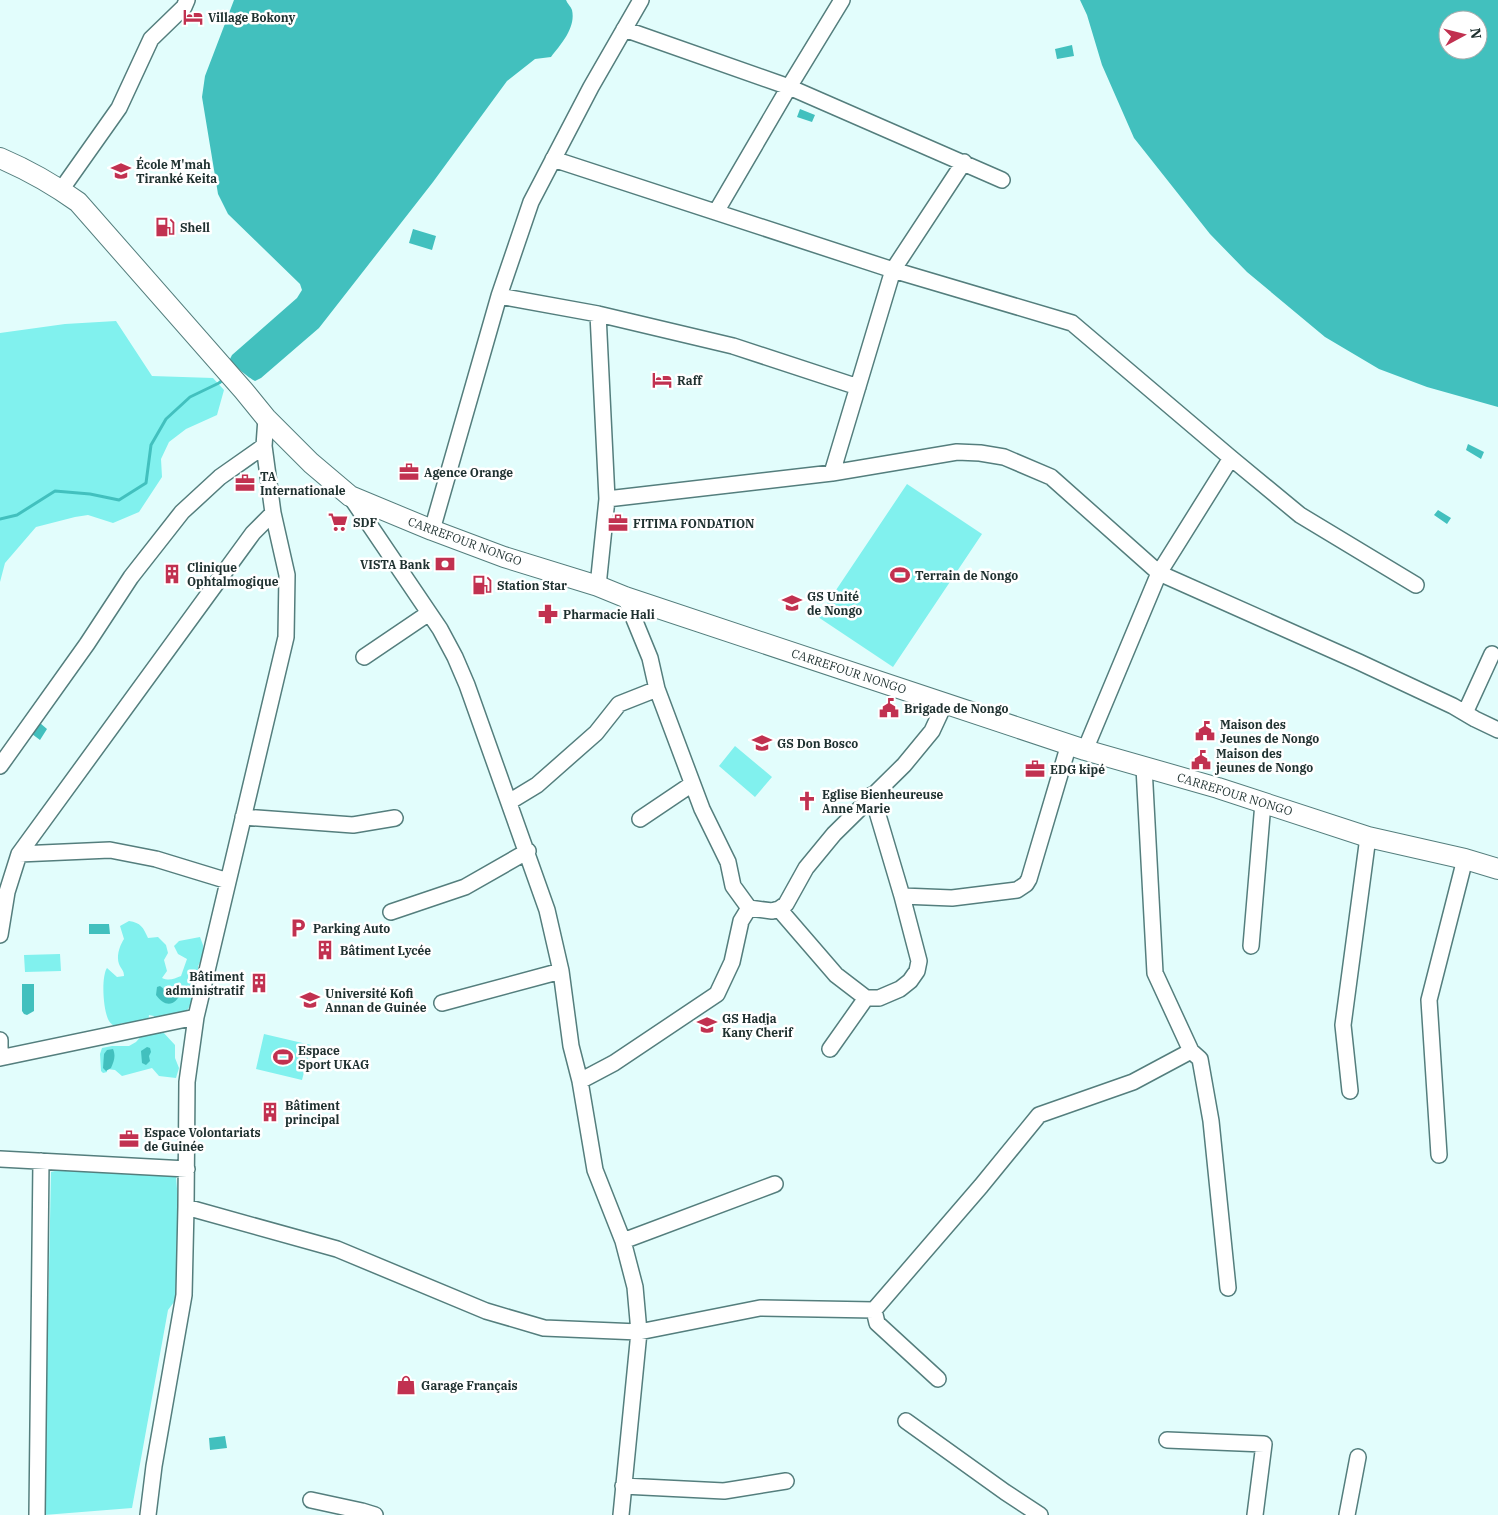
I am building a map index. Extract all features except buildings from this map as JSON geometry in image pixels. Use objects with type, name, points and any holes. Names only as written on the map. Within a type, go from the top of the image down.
[{"type":"main road","name":"CARREFOUR NONGO","points":[[0,158],[30,171],[78,202],[266,418],[311,463],[350,496],[504,557],[598,586],[625,597],[1077,747],[1368,837],[1465,860],[1498,870]]},
{"type":"street","points":[[61,190],[119,108],[151,39],[184,7],[187,0]]},
{"type":"street","points":[[432,530],[499,296],[531,202],[641,0]]},
{"type":"street","points":[[716,212],[842,0]]},
{"type":"street","points":[[624,29],[789,87],[1002,180]]},
{"type":"street","points":[[553,159],[893,270],[1072,323],[1300,515],[1416,585]]},
{"type":"street","points":[[832,472],[893,270],[964,162]]},
{"type":"street","points":[[499,296],[598,314],[733,346],[858,387]]},
{"type":"street","points":[[598,314],[607,499],[598,586]]},
{"type":"street","points":[[148,1515],[154,1466],[184,1295],[187,1082],[196,1017],[286,637],[287,575],[273,513],[264,446],[266,418]]},
{"type":"street","points":[[0,766],[87,644],[131,577],[182,512],[220,477],[264,446]]},
{"type":"street","points":[[607,499],[832,472],[957,452],[1004,457],[1051,477],[1159,573],[1359,662],[1453,706],[1498,730]]},
{"type":"street","points":[[902,896],[952,898],[1017,890],[1022,888],[1029,879],[1077,747],[1159,573],[1231,458]]},
{"type":"street","points":[[350,496],[429,613],[456,657],[528,851],[547,910],[562,972],[571,1046],[580,1081],[595,1170],[623,1241],[634,1288],[639,1332],[621,1515]]},
{"type":"street","points":[[0,935],[6,892],[20,854],[253,533],[273,513]]},
{"type":"street","points":[[625,597],[650,658],[657,689],[692,784],[728,862],[732,886],[749,908],[765,911],[779,909],[786,904],[806,868],[834,834],[904,765],[932,731],[945,703]]},
{"type":"street","points":[[364,657],[429,613]]},
{"type":"street","points":[[1465,713],[1492,654]]},
{"type":"street","points":[[509,802],[537,784],[596,733],[619,704],[657,689]]},
{"type":"street","points":[[1144,767],[1154,973],[1191,1051],[1200,1059],[1211,1121],[1228,1288]]},
{"type":"street","points":[[640,819],[692,784]]},
{"type":"street","points":[[779,909],[836,975],[866,998],[879,998],[900,989],[910,981],[919,961],[872,795]]},
{"type":"street","points":[[1251,946],[1263,803]]},
{"type":"street","points":[[243,817],[353,824],[395,818]]},
{"type":"street","points":[[1350,1092],[1343,1025],[1368,837]]},
{"type":"street","points":[[20,854],[110,850],[156,858],[228,881]]},
{"type":"street","points":[[391,912],[465,887],[528,851]]},
{"type":"street","points":[[1439,1155],[1429,1000],[1465,860]]},
{"type":"street","points":[[580,1081],[614,1063],[717,994],[732,962],[741,921],[749,908]]},
{"type":"street","points":[[442,1003],[562,972]]},
{"type":"street","points":[[830,1049],[866,998]]},
{"type":"street","points":[[0,1040],[0,1058],[196,1017]]},
{"type":"street","points":[[874,1310],[975,1193],[1039,1115],[1133,1082],[1191,1051]]},
{"type":"street","points":[[0,1159],[187,1169]]},
{"type":"street","points":[[37,1515],[41,1161]]},
{"type":"street","points":[[623,1241],[774,1184]]},
{"type":"street","points":[[186,1207],[337,1249],[486,1311],[544,1328],[639,1332],[760,1308],[874,1310]]},
{"type":"street","points":[[874,1310],[877,1323],[938,1379]]},
{"type":"street","points":[[906,1420],[1040,1515]]},
{"type":"street","points":[[1167,1440],[1264,1444],[1255,1515]]},
{"type":"street","points":[[1351,1514],[1358,1457]]},
{"type":"street","points":[[623,1486],[724,1490],[786,1481]]},
{"type":"street","points":[[311,1500],[375,1515]]},
{"type":"shaded area","points":[[234,0],[566,0],[572,10],[573,17],[567,35],[551,57],[535,59],[507,81],[433,182],[319,328],[261,378],[255,381],[234,365],[230,359],[232,355],[297,298],[302,290],[300,284],[228,214],[218,194],[202,97],[205,76]]},
{"type":"shaded area","points":[[1080,0],[1498,0],[1498,407],[1427,387],[1379,369],[1325,337],[1247,272],[1210,234],[1134,138],[1102,65],[1087,15]]},
{"type":"shaded area","points":[[1072,45],[1074,56],[1057,59],[1055,49]]},
{"type":"shaded area","points":[[800,109],[815,115],[812,122],[797,117]]},
{"type":"shaded area","points":[[413,229],[436,236],[432,250],[409,243]]},
{"type":"shaded area","points":[[116,321],[152,376],[213,378],[224,390],[217,415],[186,429],[169,442],[161,459],[162,477],[139,512],[113,523],[88,515],[36,527],[5,563],[0,582],[0,333],[65,324]]},
{"type":"shaded area","points":[[1468,444],[1484,452],[1481,459],[1466,450]]},
{"type":"shaded area","name":"Terrain de Nongo","points":[[907,484],[982,534],[893,667],[818,617]]},
{"type":"shaded area","points":[[1438,510],[1451,518],[1447,524],[1434,515]]},
{"type":"shaded area","points":[[40,723],[47,729],[40,740],[32,734]]},
{"type":"shaded area","points":[[735,746],[772,777],[755,797],[719,766]]},
{"type":"shaded area","points":[[129,921],[141,926],[148,938],[158,937],[166,945],[168,953],[164,960],[167,971],[162,978],[165,979],[181,976],[187,959],[178,954],[174,946],[179,941],[200,937],[203,945],[203,957],[198,966],[199,978],[193,992],[193,1002],[187,1010],[176,1018],[156,1021],[154,1016],[149,1015],[148,1022],[130,1028],[122,1023],[115,1027],[109,1021],[105,1010],[105,972],[107,968],[117,977],[124,976],[118,961],[119,951],[124,939],[120,926]]},
{"type":"shaded area","points":[[89,924],[109,924],[110,934],[89,934]]},
{"type":"shaded area","points":[[60,954],[61,971],[25,972],[24,955]]},
{"type":"shaded area","points":[[22,984],[34,984],[34,1011],[27,1015],[22,1011]]},
{"type":"shaded area","points":[[175,985],[179,986],[181,992],[173,1003],[163,1002],[156,995],[157,987],[160,986],[170,992],[175,988]]},
{"type":"shaded area","points":[[162,1031],[175,1045],[175,1058],[179,1068],[176,1078],[159,1076],[152,1068],[122,1076],[115,1070],[107,1069],[107,1072],[103,1073],[101,1071],[100,1054],[102,1048],[129,1046],[136,1042],[143,1034]]},
{"type":"shaded area","name":"Espace Sport UKAG","points":[[264,1034],[311,1045],[302,1080],[256,1069]]},
{"type":"shaded area","points":[[147,1047],[150,1048],[151,1052],[149,1056],[150,1061],[146,1065],[142,1063],[141,1051]]},
{"type":"shaded area","points":[[113,1049],[114,1061],[111,1068],[106,1071],[103,1068],[104,1054],[107,1050]]},
{"type":"shaded area","points":[[165,1165],[176,1177],[179,1212],[177,1248],[181,1283],[180,1294],[168,1310],[132,1508],[44,1515],[51,1172],[67,1168]]},
{"type":"shaded area","points":[[225,1436],[227,1448],[210,1450],[209,1438]]},
{"type":"waterway","points":[[0,519],[17,515],[55,491],[90,494],[119,500],[146,483],[151,445],[166,419],[190,397],[224,379]]},
{"type":"place","name":"Village Bokony","points":[[193,17]]},
{"type":"place","name":"École M'mah Tiranké Keita","points":[[121,171]]},
{"type":"place","name":"Shell","points":[[165,227]]},
{"type":"place","name":"Raff","points":[[662,380]]},
{"type":"place","name":"Agence Orange","points":[[409,472]]},
{"type":"place","name":"TA Internationale","points":[[245,483]]},
{"type":"place","name":"SDF","points":[[338,522]]},
{"type":"place","name":"FITIMA FONDATION","points":[[618,523]]},
{"type":"place","name":"VISTA Bank","points":[[445,564]]},
{"type":"place","name":"Clinique Ophtalmogique","points":[[172,574]]},
{"type":"place","name":"Terrain de Nongo","points":[[900,575]]},
{"type":"place","name":"Station Star","points":[[482,585]]},
{"type":"place","name":"GS Unité de Nongo","points":[[792,603]]},
{"type":"place","name":"Pharmacie Hali","points":[[548,614]]},
{"type":"place","name":"Brigade de Nongo","points":[[889,708]]},
{"type":"place","name":"Maison des Jeunes de Nongo","points":[[1205,731]]},
{"type":"place","name":"GS Don Bosco","points":[[762,743]]},
{"type":"place","name":"Maison des jeunes de Nongo","points":[[1201,760]]},
{"type":"place","name":"EDG kipé","points":[[1035,769]]},
{"type":"place","name":"Eglise Bienheureuse Anne Marie","points":[[807,801]]},
{"type":"place","name":"Parking Auto","points":[[298,928]]},
{"type":"place","name":"Bâtiment Lycée","points":[[325,950]]},
{"type":"place","name":"Bâtiment administratif","points":[[259,983]]},
{"type":"place","name":"Université Kofi Annan de Guinée","points":[[310,1000]]},
{"type":"place","name":"GS Hadja Kany Cherif","points":[[707,1025]]},
{"type":"place","name":"Espace Sport UKAG","points":[[283,1057]]},
{"type":"place","name":"Bâtiment principal","points":[[270,1112]]},
{"type":"place","name":"Espace Volontariats de Guinée","points":[[129,1139]]},
{"type":"place","name":"Garage Français","points":[[406,1385]]}]
